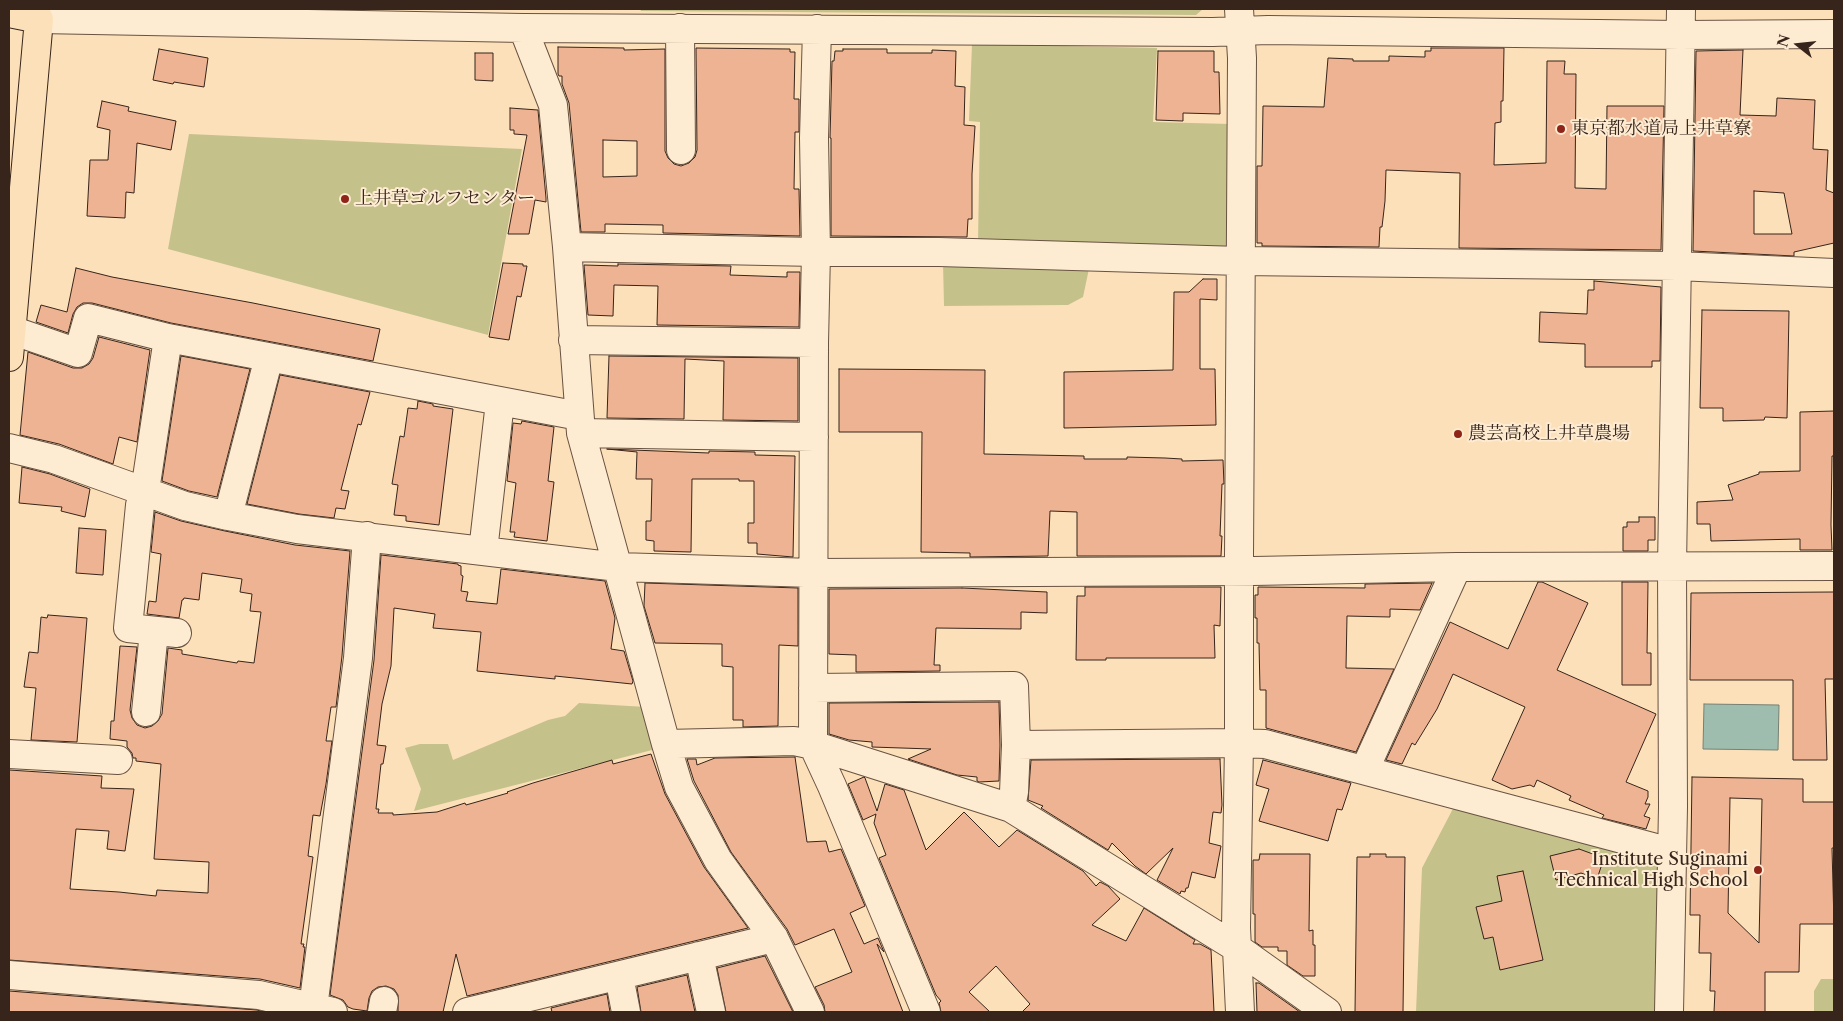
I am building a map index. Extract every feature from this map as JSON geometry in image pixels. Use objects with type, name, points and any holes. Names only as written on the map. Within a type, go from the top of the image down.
[{"type":"main road","points":[[9,13],[39,20],[9,357]]},
{"type":"street","points":[[39,20],[523,28],[611,18],[680,28],[817,29],[1239,20],[1680,22],[1834,34]]},
{"type":"street","points":[[1239,20],[1242,58],[1237,948],[1240,1012]]},
{"type":"street","points":[[1669,1012],[1673,807],[1672,567],[1680,22]]},
{"type":"street","points":[[523,28],[553,105],[567,247],[580,425],[678,787],[718,860],[774,938],[810,1012]]},
{"type":"street","points":[[680,28],[681,150]]},
{"type":"street","points":[[817,29],[814,138],[816,252],[813,745],[832,786],[926,1012]]},
{"type":"street","points":[[567,247],[1677,266],[1834,273]]},
{"type":"street","points":[[11,330],[78,352],[88,318],[168,338],[500,402],[580,425],[814,437]]},
{"type":"street","points":[[146,712],[165,632],[128,628],[140,506],[145,491],[168,338]]},
{"type":"street","points":[[573,340],[814,343]]},
{"type":"street","points":[[228,516],[268,357]]},
{"type":"street","points":[[483,552],[500,402]]},
{"type":"street","points":[[9,448],[54,459],[185,506],[228,516],[297,529],[618,567],[813,573],[1238,571],[1458,567],[1834,566]]},
{"type":"street","points":[[9,976],[259,995],[323,1010],[358,658],[367,536]]},
{"type":"street","points":[[1365,769],[1458,567]]},
{"type":"street","points":[[813,688],[1014,686],[1016,745],[1014,792],[1011,808]]},
{"type":"street","points":[[666,744],[794,741],[813,745],[1011,808],[1237,948],[1328,1012]]},
{"type":"street","points":[[1016,745],[1265,744],[1672,852]]},
{"type":"street","points":[[9,754],[118,760]]},
{"type":"street","points":[[468,1012],[536,1004],[619,976],[774,938]]},
{"type":"street","points":[[699,956],[711,1012]]},
{"type":"street","points":[[619,976],[626,1012]]},
{"type":"shaded area","points":[[640,9],[1203,9],[1196,15],[641,11]]},
{"type":"shaded area","points":[[972,44],[1157,48],[1153,122],[1230,124],[1232,241],[1219,252],[978,243],[980,122],[969,121]]},
{"type":"shaded area","name":"上井草ゴルフセンター","points":[[189,134],[522,149],[488,335],[168,249]]},
{"type":"shaded area","points":[[943,263],[1090,264],[1083,297],[1068,305],[944,306]]},
{"type":"shaded area","points":[[579,703],[646,707],[656,749],[414,811],[421,789],[405,748],[420,744],[448,744],[453,760],[548,720],[565,716]]},
{"type":"shaded area","points":[[1704,704],[1779,705],[1778,750],[1703,749]]},
{"type":"shaded area","points":[[1457,801],[1663,862],[1659,1012],[1416,1012],[1422,868]]},
{"type":"shaded area","points":[[1821,979],[1834,979],[1834,1012],[1814,1012],[1814,991]]},
{"type":"building","points":[[558,47],[624,48],[624,50],[665,49],[665,151],[668,158],[674,164],[681,166],[689,163],[695,157],[697,150],[696,48],[790,49],[790,52],[795,52],[794,99],[799,99],[799,132],[795,132],[794,189],[799,189],[800,236],[663,233],[663,225],[605,224],[605,232],[581,232],[569,103],[562,84],[562,76],[558,74]],"holes":[[[603,140],[637,141],[637,176],[603,177]]]},
{"type":"building","points":[[1431,48],[1504,48],[1503,101],[1501,101],[1501,122],[1495,123],[1494,165],[1546,163],[1547,61],[1565,61],[1564,74],[1576,74],[1575,188],[1606,189],[1607,106],[1664,106],[1661,250],[1459,248],[1460,173],[1386,170],[1385,201],[1382,227],[1380,227],[1379,247],[1262,246],[1262,243],[1257,243],[1257,166],[1262,166],[1263,106],[1324,107],[1328,58],[1353,59],[1353,61],[1389,61],[1389,56],[1425,57],[1425,51],[1431,51]]},
{"type":"building","points":[[159,49],[208,58],[204,87],[153,80]]},
{"type":"building","points":[[843,49],[887,49],[887,53],[932,53],[932,50],[956,51],[955,86],[965,87],[964,125],[975,126],[972,219],[968,219],[967,237],[831,236],[830,138],[832,61],[834,61],[835,51],[843,51]]},
{"type":"building","points":[[1743,50],[1740,115],[1776,116],[1777,98],[1815,100],[1813,149],[1828,150],[1826,190],[1834,193],[1834,243],[1794,252],[1794,256],[1693,251],[1696,51]],"holes":[[[1754,191],[1784,193],[1792,234],[1754,234]]]},
{"type":"building","points":[[1158,51],[1214,51],[1214,72],[1219,72],[1220,114],[1183,113],[1183,121],[1156,120]]},
{"type":"building","points":[[475,53],[493,53],[493,81],[475,80]]},
{"type":"building","points":[[102,101],[129,107],[128,111],[176,121],[171,150],[137,143],[134,193],[126,192],[125,218],[87,216],[90,160],[108,160],[110,130],[97,127]]},
{"type":"building","points":[[510,108],[538,110],[546,202],[535,200],[529,234],[508,234],[527,135],[514,134],[514,130],[510,130]]},
{"type":"building","points":[[503,263],[527,266],[521,297],[517,296],[509,340],[489,337]]},
{"type":"building","points":[[618,264],[731,266],[730,275],[787,277],[787,272],[800,272],[799,327],[657,325],[658,286],[614,285],[613,316],[588,315],[584,265],[618,266]]},
{"type":"building","points":[[76,268],[112,277],[380,329],[373,361],[171,323],[92,303],[83,303],[77,307],[68,333],[36,322],[41,305],[67,312]]},
{"type":"building","points":[[1203,279],[1217,279],[1217,300],[1200,299],[1200,369],[1215,369],[1216,425],[1064,428],[1064,372],[1173,370],[1174,292],[1189,292]]},
{"type":"building","points":[[1594,281],[1661,287],[1660,361],[1652,361],[1652,367],[1585,367],[1585,344],[1539,342],[1540,312],[1587,314],[1588,290],[1594,290]]},
{"type":"building","points":[[1702,310],[1789,311],[1787,418],[1765,417],[1764,420],[1723,421],[1723,408],[1700,408]]},
{"type":"building","points":[[99,337],[150,350],[137,442],[119,437],[113,464],[59,444],[20,435],[28,352],[73,368],[82,368],[89,364],[93,358]]},
{"type":"building","points":[[181,356],[250,369],[217,497],[189,491],[162,481]]},
{"type":"building","points":[[609,356],[798,358],[798,421],[723,420],[724,361],[685,359],[684,419],[607,418]]},
{"type":"building","points":[[839,369],[985,370],[984,454],[1084,456],[1084,459],[1127,459],[1127,457],[1182,459],[1182,461],[1223,460],[1221,556],[1077,556],[1077,512],[1050,511],[1048,556],[970,557],[970,553],[921,552],[922,432],[839,432]]},
{"type":"building","points":[[280,375],[370,392],[361,425],[358,424],[341,490],[349,491],[345,509],[336,508],[334,518],[299,514],[247,504]]},
{"type":"building","points":[[418,401],[433,404],[433,406],[453,409],[439,525],[406,521],[406,516],[394,515],[398,485],[392,484],[400,436],[404,437],[408,408],[417,409]]},
{"type":"building","points":[[1834,411],[1832,550],[1800,550],[1800,539],[1711,541],[1710,524],[1697,524],[1697,502],[1733,500],[1728,485],[1759,474],[1759,472],[1800,471],[1800,412]]},
{"type":"building","points":[[522,421],[554,427],[548,481],[554,482],[547,541],[514,537],[515,532],[510,532],[516,483],[507,481],[513,423],[521,424]]},
{"type":"building","points":[[607,449],[709,453],[709,451],[755,452],[755,455],[795,456],[793,557],[757,554],[757,543],[748,543],[748,523],[754,523],[754,481],[739,481],[739,479],[692,479],[691,552],[654,551],[654,541],[646,540],[646,521],[651,521],[652,479],[636,479],[637,452]]},
{"type":"building","points":[[22,467],[50,474],[90,489],[85,517],[61,511],[62,507],[19,503]]},
{"type":"building","points":[[155,512],[181,521],[295,545],[350,551],[336,707],[331,707],[326,741],[332,741],[320,816],[313,815],[308,856],[313,857],[301,944],[304,944],[303,947],[305,947],[300,988],[260,979],[9,960],[9,770],[102,776],[101,788],[134,789],[125,851],[107,849],[109,831],[76,829],[70,889],[156,896],[157,890],[208,893],[209,862],[154,859],[161,764],[136,761],[136,758],[133,758],[132,753],[127,747],[127,741],[110,739],[111,721],[114,721],[120,646],[137,647],[130,710],[132,718],[137,725],[145,728],[152,726],[162,714],[168,648],[182,650],[182,654],[237,663],[238,661],[254,663],[261,612],[250,611],[252,594],[240,592],[242,579],[202,573],[199,600],[184,598],[179,618],[147,614],[149,601],[156,602],[161,554],[151,552]]},
{"type":"building","points":[[1639,517],[1655,517],[1655,540],[1648,540],[1648,551],[1623,551],[1623,527],[1627,527],[1627,522],[1639,522]]},
{"type":"building","points":[[79,528],[106,530],[103,575],[76,573]]},
{"type":"building","points":[[381,555],[458,564],[461,566],[461,575],[463,576],[461,591],[468,592],[466,601],[497,604],[501,569],[605,581],[615,618],[611,649],[624,651],[633,681],[632,684],[555,676],[555,679],[477,671],[481,632],[433,628],[435,614],[394,608],[391,666],[382,704],[377,745],[386,746],[383,764],[381,764],[376,809],[379,809],[378,813],[393,813],[393,815],[437,812],[508,793],[533,783],[612,760],[613,764],[651,754],[665,794],[704,867],[748,928],[467,996],[456,954],[443,1012],[398,1012],[398,995],[394,989],[386,986],[378,987],[372,991],[367,1011],[348,1007],[343,1000],[330,995],[374,660]]},
{"type":"building","points":[[1538,582],[1542,582],[1588,603],[1557,670],[1656,714],[1626,782],[1648,791],[1645,804],[1650,804],[1644,816],[1650,818],[1646,829],[1602,818],[1604,815],[1569,800],[1571,796],[1537,780],[1534,787],[1530,785],[1512,789],[1492,780],[1525,707],[1453,674],[1437,709],[1415,745],[1412,743],[1402,764],[1386,760],[1450,622],[1508,649]]},
{"type":"building","points":[[1622,582],[1648,582],[1647,653],[1651,653],[1651,685],[1622,685]]},
{"type":"building","points":[[645,583],[798,588],[798,646],[779,645],[778,726],[743,727],[743,720],[733,720],[733,667],[722,666],[722,644],[655,643],[644,606]]},
{"type":"building","points":[[1432,583],[1420,610],[1390,609],[1390,617],[1347,616],[1346,668],[1394,669],[1356,752],[1266,728],[1266,690],[1260,690],[1259,643],[1257,643],[1257,618],[1255,618],[1255,595],[1258,595],[1258,587],[1365,588],[1365,584]]},
{"type":"building","points":[[1085,587],[1221,587],[1220,626],[1214,625],[1215,658],[1106,658],[1106,660],[1076,660],[1077,596],[1085,596]]},
{"type":"building","points":[[962,588],[1047,592],[1047,613],[1021,612],[1021,629],[936,628],[934,665],[940,665],[940,671],[856,672],[856,655],[829,654],[829,589]]},
{"type":"building","points":[[1834,592],[1834,679],[1825,679],[1827,760],[1793,760],[1793,680],[1690,680],[1691,593]]},
{"type":"building","points":[[48,615],[87,618],[77,742],[31,740],[36,688],[24,687],[29,652],[38,653],[41,617],[47,618]]},
{"type":"building","points":[[999,702],[999,781],[979,782],[977,777],[957,775],[908,759],[931,749],[872,747],[872,742],[849,740],[829,734],[829,703]]},
{"type":"building","points":[[795,757],[807,842],[826,841],[829,852],[841,849],[865,906],[850,913],[864,944],[878,938],[884,952],[877,944],[903,1012],[825,1012],[824,1005],[815,987],[852,972],[834,929],[795,945],[787,929],[731,852],[694,781],[687,759],[696,759],[697,765],[715,758]]},
{"type":"building","points":[[1220,759],[1221,813],[1213,812],[1209,843],[1221,846],[1215,878],[1192,872],[1188,888],[1186,888],[1185,892],[1181,891],[1180,894],[1157,880],[1173,848],[1146,874],[1112,843],[1108,850],[1041,808],[1043,806],[1028,800],[1031,760]]},
{"type":"building","points":[[1263,760],[1351,783],[1342,810],[1337,809],[1328,841],[1259,821],[1269,789],[1256,785]]},
{"type":"building","points":[[864,777],[877,811],[885,784],[904,790],[926,850],[964,812],[999,847],[1017,830],[1083,871],[1096,886],[1100,882],[1108,886],[1120,899],[1092,925],[1126,941],[1144,908],[1195,940],[1193,944],[1200,944],[1211,950],[1214,1012],[1022,1012],[1030,1004],[996,966],[969,992],[990,1012],[941,1012],[939,1003],[941,1001],[936,995],[879,858],[886,855],[874,823],[876,814],[863,820],[848,784]]},
{"type":"building","points":[[1692,777],[1803,779],[1803,802],[1834,802],[1834,848],[1832,848],[1834,924],[1800,924],[1799,972],[1765,972],[1765,1012],[1714,1012],[1715,991],[1710,991],[1711,953],[1699,953],[1700,915],[1690,915]],"holes":[[[1730,798],[1762,799],[1759,943],[1728,913]]]},
{"type":"building","points":[[1579,849],[1604,858],[1597,879],[1581,873],[1556,880],[1550,856]]},
{"type":"building","points":[[1260,854],[1310,854],[1309,931],[1313,930],[1315,976],[1303,976],[1287,965],[1287,951],[1278,951],[1278,947],[1262,947],[1255,942],[1253,860],[1259,860]]},
{"type":"building","points":[[1370,854],[1386,854],[1386,857],[1405,857],[1403,1012],[1355,1012],[1357,857],[1370,857]]},
{"type":"building","points":[[1523,871],[1543,960],[1500,970],[1493,937],[1484,939],[1476,907],[1502,901],[1497,876]]},
{"type":"building","points":[[765,956],[793,1012],[726,1012],[717,968]]},
{"type":"building","points":[[687,975],[695,1012],[641,1012],[637,987]]},
{"type":"building","points":[[1256,983],[1259,983],[1300,1012],[1257,1012]]},
{"type":"building","points":[[9,991],[257,1010],[264,1012],[9,1012]]},
{"type":"building","points":[[607,994],[610,1012],[552,1012],[551,1008]]},
{"type":"place","name":"東京都水道局上井草寮","points":[[1561,129]]},
{"type":"place","name":"上井草ゴルフセンター","points":[[345,199]]},
{"type":"place","name":"農芸高校上井草農場","points":[[1458,434]]},
{"type":"place","name":"Institute Suginami Technical High School","points":[[1758,870]]}]
